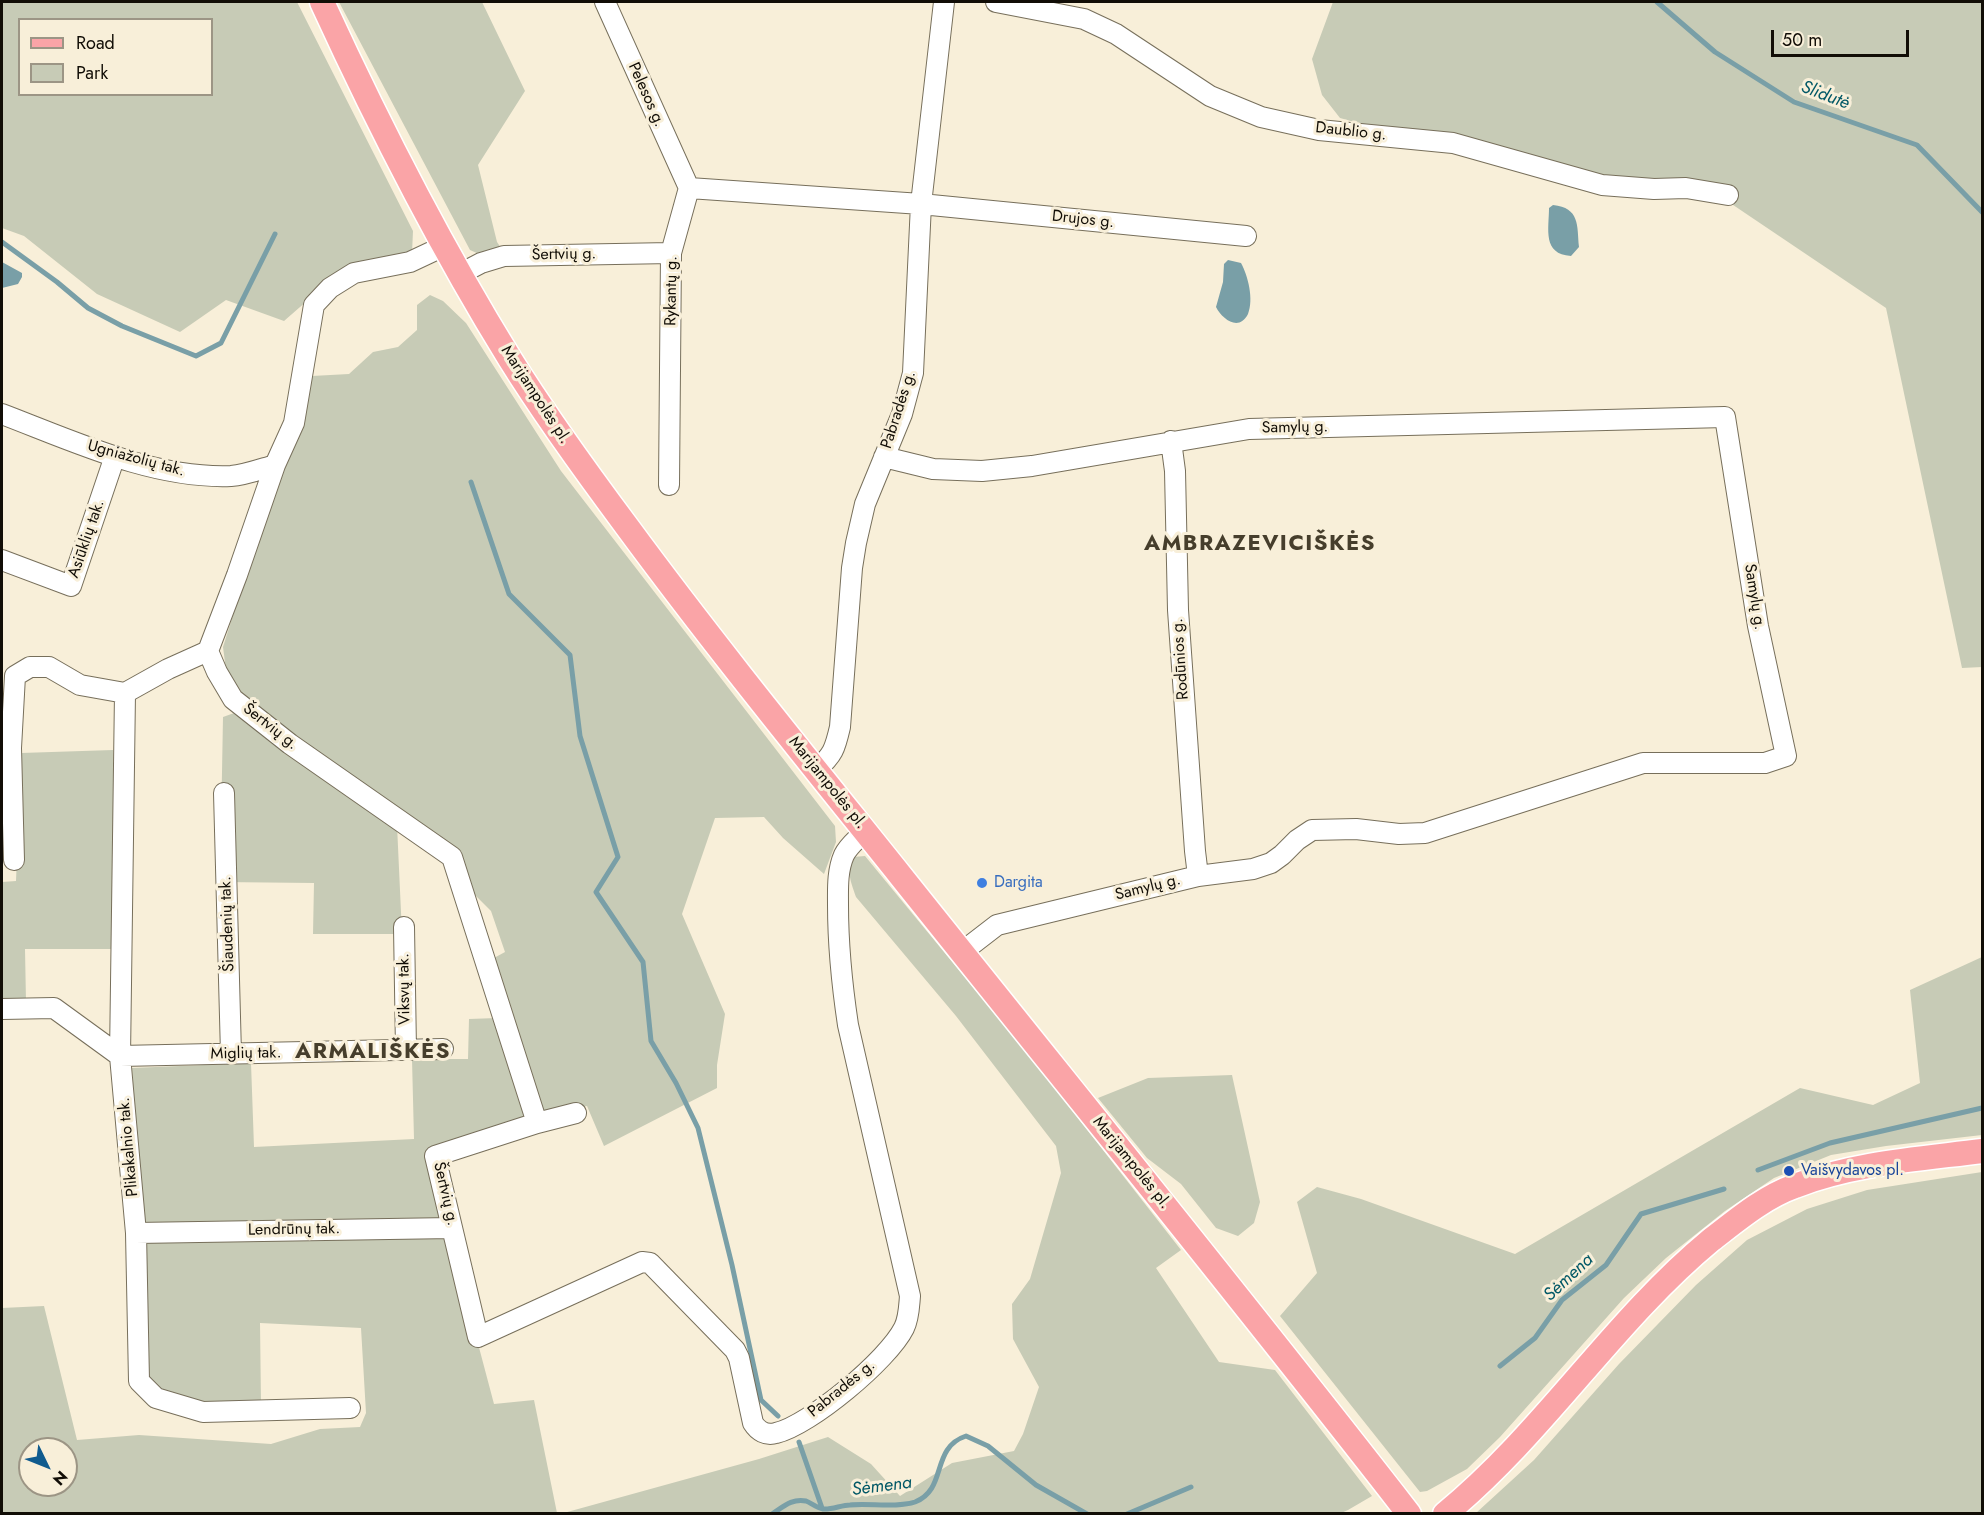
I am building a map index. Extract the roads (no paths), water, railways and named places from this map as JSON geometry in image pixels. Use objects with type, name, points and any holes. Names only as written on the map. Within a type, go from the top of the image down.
[{"type":"main road","name":"Marijampolės pl.","points":[[322,2],[392,149],[444,246],[511,361],[568,447],[665,578],[816,770],[1309,1385],[1409,1514]]},
{"type":"main road","points":[[1444,1514],[1484,1479],[1524,1438],[1646,1301],[1682,1266],[1757,1205],[1794,1186],[1840,1172],[1902,1161],[1983,1151]]},
{"type":"street","name":"Pelesos g.","points":[[605,2],[688,188]]},
{"type":"street","name":"Pabradės g.","points":[[816,770],[829,759],[835,750],[840,727],[852,568],[865,504],[902,414],[914,374],[921,204],[944,2]]},
{"type":"street","name":"Daublio g.","points":[[996,2],[1084,19],[1116,34],[1210,96],[1261,117],[1319,130],[1453,143],[1602,185],[1654,189],[1686,188],[1728,195]]},
{"type":"street","points":[[688,188],[921,204]]},
{"type":"street","name":"Rykantų g.","points":[[669,485],[671,253],[688,188]]},
{"type":"street","name":"Drujos g.","points":[[921,204],[1246,236]]},
{"type":"street","points":[[14,860],[6,748],[15,676],[30,667],[50,667],[80,685],[125,693],[168,669],[208,651],[275,465],[294,423],[314,305],[330,288],[354,273],[410,262],[444,246]]},
{"type":"street","name":"Šertvių g.","points":[[460,274],[481,263],[504,256],[671,253]]},
{"type":"street","name":"Ugniažolių tak.","points":[[2,414],[115,456],[182,473],[232,476],[275,465]]},
{"type":"street","name":"Samylų g.","points":[[884,457],[933,469],[982,471],[1032,466],[1249,429],[1725,417],[1758,626],[1786,756],[1765,763],[1643,763],[1425,833],[1399,834],[1356,829],[1312,830],[1271,863],[1253,869],[1198,876],[997,925],[962,952]]},
{"type":"street","name":"Rodūnios g.","points":[[1171,441],[1175,471],[1178,610],[1198,876]]},
{"type":"street","name":"Asiūklių tak.","points":[[2,560],[71,586],[115,456]]},
{"type":"street","name":"Šertvių g.","points":[[208,651],[233,699],[290,744],[452,857],[537,1123]]},
{"type":"street","name":"Plikakalnio tak.","points":[[125,693],[120,1056],[136,1233],[139,1382],[156,1398],[202,1412],[350,1408]]},
{"type":"street","name":"Šiaudenių tak.","points":[[224,793],[231,1054]]},
{"type":"street","name":"Pabradės g.","points":[[478,1337],[642,1262],[650,1263],[735,1350],[739,1358],[753,1423],[764,1433],[775,1434],[795,1425],[827,1403],[869,1370],[887,1351],[904,1328],[909,1313],[910,1296],[848,1025],[838,953],[838,876],[843,856],[866,831]]},
{"type":"street","name":"Viksvų tak.","points":[[404,927],[406,1050]]},
{"type":"street","points":[[2,1009],[54,1008],[120,1056]]},
{"type":"street","name":"Miglių tak.","points":[[120,1056],[443,1049]]},
{"type":"street","name":"Šertvių g.","points":[[478,1337],[435,1155],[576,1113]]},
{"type":"street","name":"Lendrūnų tak.","points":[[136,1233],[452,1228]]},
{"type":"water","points":[[1553,205],[1568,210],[1575,219],[1579,247],[1571,256],[1555,251],[1551,245],[1548,232],[1549,208]]},
{"type":"water","points":[[1228,260],[1241,263],[1249,288],[1248,314],[1236,323],[1222,316],[1216,307],[1223,282],[1224,264]]},
{"type":"water","points":[[2,262],[22,273],[18,284],[2,288]]},
{"type":"waterway","name":"Slidutė","points":[[1657,2],[1715,52],[1794,102],[1917,145],[1982,212]]},
{"type":"waterway","points":[[2,242],[88,308],[122,326],[196,356],[221,343],[275,234]]},
{"type":"waterway","points":[[471,482],[509,594],[570,655],[580,736],[618,857],[596,892],[643,962],[651,1041],[676,1083],[698,1128],[732,1265],[761,1400],[778,1416]]},
{"type":"waterway","name":"Sėmena","points":[[1758,1170],[1830,1143],[1982,1108]]},
{"type":"waterway","name":"Sėmena","points":[[1500,1366],[1535,1338],[1562,1300],[1606,1265],[1641,1214],[1724,1189]]},
{"type":"waterway","name":"Sėmena","points":[[772,1514],[788,1504],[801,1500],[823,1509],[847,1505],[900,1505],[915,1502],[932,1488],[947,1450],[966,1436],[988,1446],[1036,1485],[1087,1514]]},
{"type":"waterway","points":[[799,1442],[822,1508]]},
{"type":"waterway","name":"Sėmena","points":[[1127,1514],[1191,1487]]},
{"type":"place","name":"Dargita","points":[[982,883]]},
{"type":"place","name":"Vaišvydavos pl.","points":[[1789,1171]]},
{"type":"district","name":"AMBRAZEVICIŠKĖS","points":[[1260,545]]},
{"type":"district","name":"ARMALIŠKĖS","points":[[373,1053]]}]
